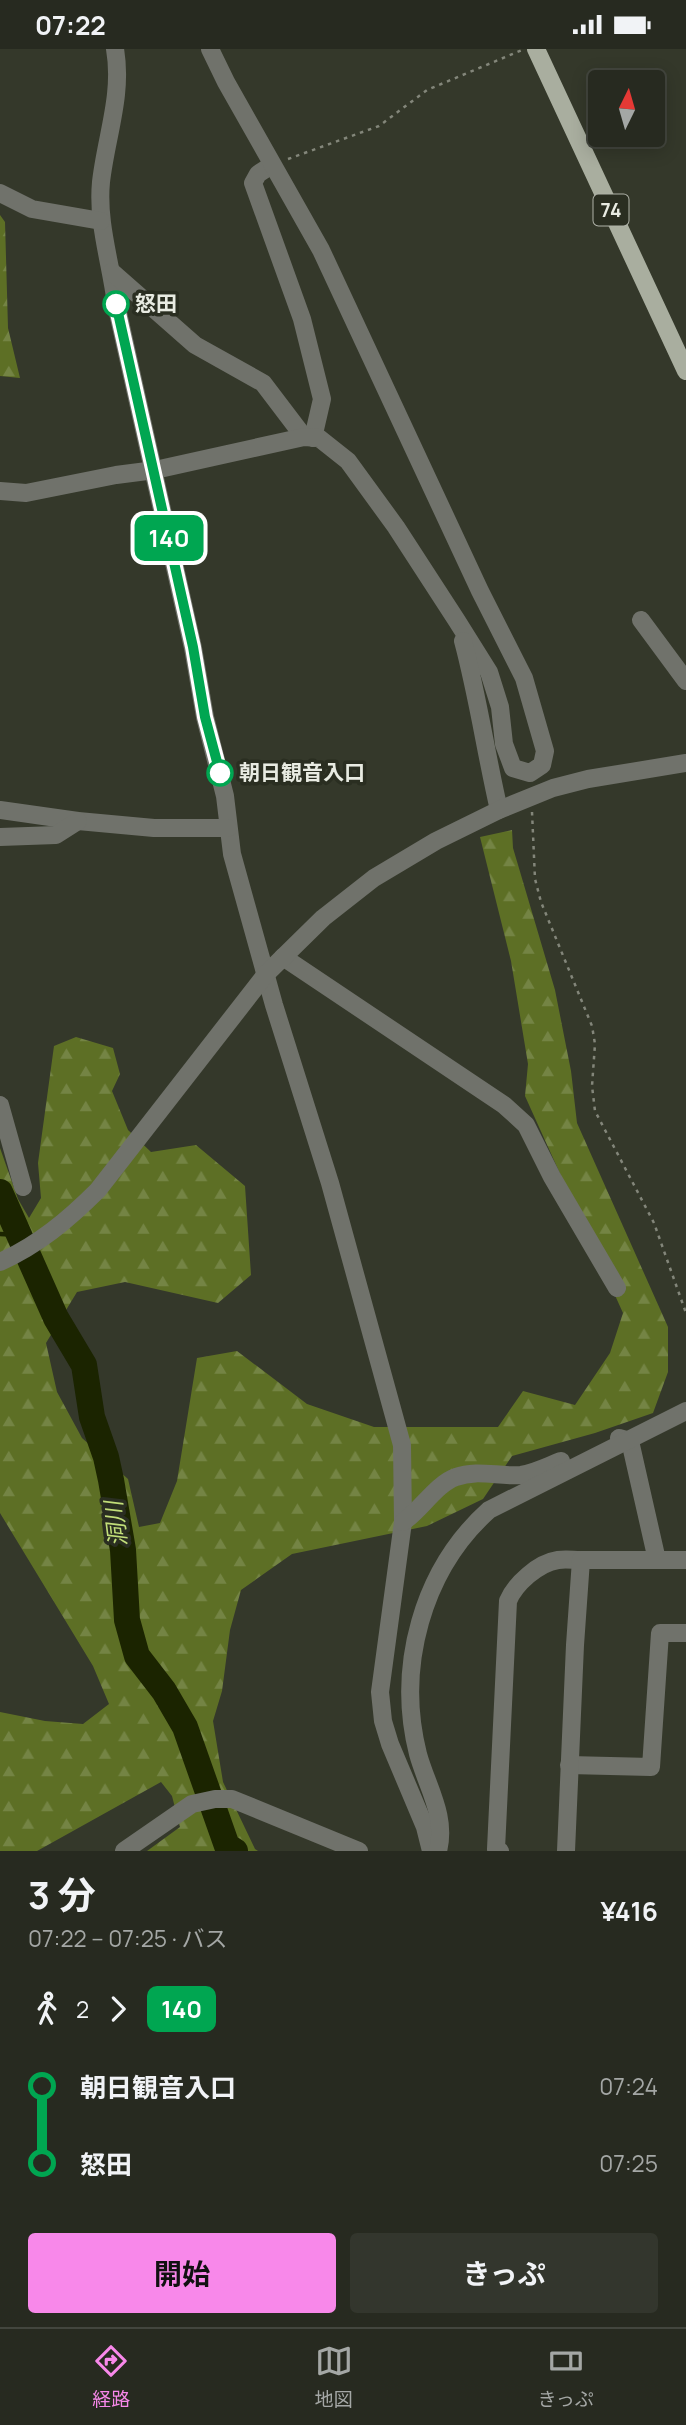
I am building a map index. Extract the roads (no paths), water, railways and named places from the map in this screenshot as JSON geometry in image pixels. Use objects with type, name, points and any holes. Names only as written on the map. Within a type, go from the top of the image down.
[{"type":"main road","name":"74","points":[[536,49],[686,371]]},
{"type":"street","points":[[115,49],[119,71],[118,90],[101,182],[100,221],[193,647],[205,717],[225,796],[232,854],[274,1005],[333,1196],[400,1437],[404,1468],[403,1522],[380,1692],[383,1721],[390,1744],[425,1827],[431,1851]]},
{"type":"street","points":[[0,491],[26,493],[155,470],[309,437],[319,438],[348,461],[397,527],[489,673],[500,707],[504,744],[513,768],[530,773],[542,765],[545,751],[524,678],[480,591],[321,250],[210,49]]},
{"type":"street","points":[[272,165],[258,173],[253,183],[302,319],[322,399],[309,437]]},
{"type":"street","points":[[0,193],[32,209],[100,221]]},
{"type":"street","points":[[112,272],[195,345],[263,383],[309,437]]},
{"type":"street","points":[[641,620],[686,681]]},
{"type":"street","points":[[457,621],[477,694],[485,748],[515,807]]},
{"type":"street","points":[[0,1262],[43,1238],[98,1191],[267,974],[323,918],[374,878],[436,841],[553,788],[588,779],[686,763]]},
{"type":"street","points":[[0,810],[154,828],[228,828]]},
{"type":"street","points":[[0,837],[56,835],[78,821]]},
{"type":"street","points":[[283,957],[504,1105],[526,1125],[552,1177],[617,1288]]},
{"type":"street","points":[[0,1105],[23,1187]]},
{"type":"street","points":[[438,1851],[442,1824],[418,1754],[412,1721],[412,1671],[424,1604],[442,1566],[473,1524],[504,1500],[630,1441],[686,1411]]},
{"type":"street","points":[[403,1522],[453,1478],[471,1473],[520,1475],[535,1472],[602,1442],[619,1438],[630,1441]]},
{"type":"street","points":[[630,1441],[657,1560]]},
{"type":"street","points":[[500,1851],[496,1849],[508,1601],[513,1590],[538,1568],[556,1560],[686,1560]]},
{"type":"street","points":[[566,1851],[581,1560]]},
{"type":"street","points":[[569,1765],[651,1767],[660,1633],[686,1633]]},
{"type":"street","points":[[124,1851],[192,1804],[215,1799],[232,1799],[359,1851]]},
{"type":"waterway","name":"洞川","points":[[0,1192],[56,1318],[84,1365],[92,1417],[111,1480],[123,1550],[127,1620],[137,1656],[164,1691],[185,1727],[227,1846],[235,1851]]},
{"type":"waterway","points":[[0,1234],[20,1235]]},
{"type":"place","name":"怒田","points":[[116,304]]},
{"type":"place","name":"朝日観音入口","points":[[220,773]]}]
